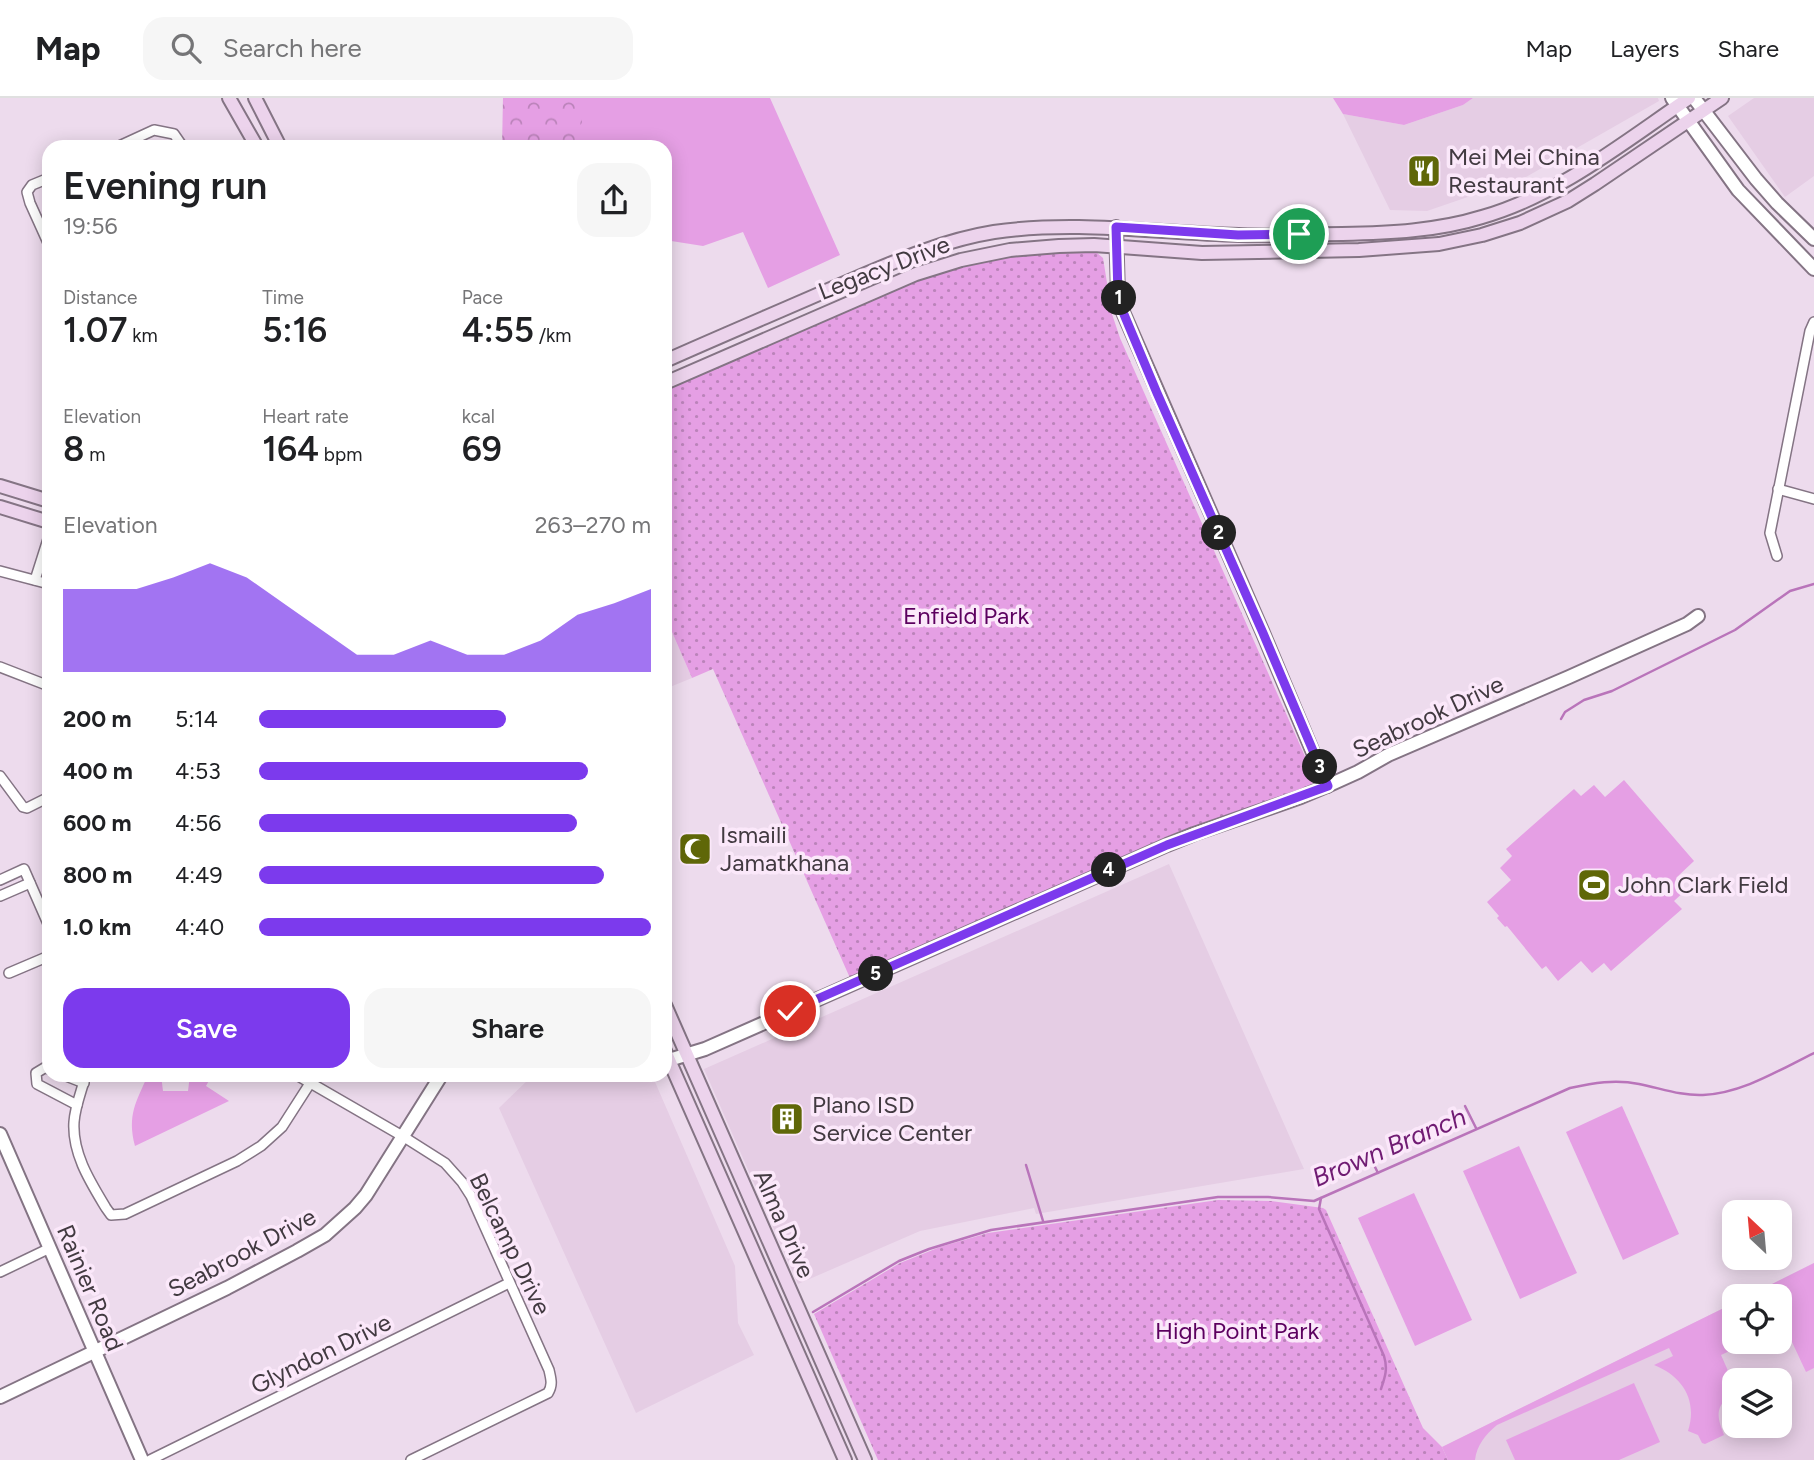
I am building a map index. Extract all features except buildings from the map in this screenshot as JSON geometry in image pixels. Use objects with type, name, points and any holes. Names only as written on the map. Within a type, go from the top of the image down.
[{"type":"main road","points":[[229,98],[253,140]]},
{"type":"main road","points":[[255,98],[276,140]]},
{"type":"main road","name":"Legacy Drive","points":[[672,358],[897,261],[955,239],[1041,228],[1116,227],[1238,235],[1360,234],[1444,226],[1483,217],[1527,200],[1564,181],[1674,102],[1692,98]]},
{"type":"main road","name":"Legacy Drive","points":[[672,380],[905,278],[961,260],[1010,250],[1059,246],[1202,253],[1359,250],[1439,244],[1501,230],[1568,201],[1723,98]]},
{"type":"main road","points":[[1497,212],[1501,230]]},
{"type":"main road","points":[[1359,250],[1360,234]]},
{"type":"main road","points":[[687,351],[697,369]]},
{"type":"main road","points":[[0,486],[42,499]]},
{"type":"main road","points":[[0,507],[42,520]]},
{"type":"main road","name":"Alma Drive","points":[[672,1021],[865,1460]]},
{"type":"main road","name":"Alma Drive","points":[[672,1066],[845,1460]]},
{"type":"main road","points":[[751,1247],[767,1238]]},
{"type":"street","points":[[1692,98],[1756,179],[1814,239]]},
{"type":"street","points":[[1674,102],[1738,190],[1814,269]]},
{"type":"street","points":[[132,140],[154,130],[174,134],[178,140]]},
{"type":"street","points":[[42,181],[32,185],[27,191],[42,229]]},
{"type":"street","points":[[1116,227],[1118,294],[1123,312],[1328,786]]},
{"type":"street","points":[[1777,556],[1770,533],[1809,358],[1810,331],[1814,322]]},
{"type":"street","points":[[1779,489],[1814,499]]},
{"type":"street","points":[[35,580],[42,558]]},
{"type":"street","points":[[0,571],[42,582]]},
{"type":"street","name":"Seabrook Drive","points":[[672,1055],[687,1055],[705,1049],[1167,845],[1328,786],[1388,755],[1687,624],[1698,615]]},
{"type":"street","points":[[0,667],[42,683]]},
{"type":"street","points":[[0,776],[23,807],[27,808],[42,800]]},
{"type":"street","points":[[0,880],[23,869],[42,910]]},
{"type":"street","points":[[0,896],[30,883]]},
{"type":"street","points":[[9,973],[42,959]]},
{"type":"street","points":[[42,1069],[36,1073],[37,1084],[77,1105]]},
{"type":"street","points":[[84,1082],[77,1105],[75,1135],[83,1166],[111,1215],[125,1214],[250,1154],[282,1127],[310,1084]]},
{"type":"street","name":"Belcamp Drive","points":[[307,1082],[445,1163],[462,1182],[471,1196],[552,1380],[551,1389],[539,1399],[411,1460]]},
{"type":"street","name":"Seabrook Drive","points":[[0,1397],[227,1288],[325,1235],[366,1195],[437,1082]]},
{"type":"street","name":"Rainier Road","points":[[2,1141],[142,1460]]},
{"type":"street","points":[[0,1272],[50,1248]]},
{"type":"street","name":"Glyndon Drive","points":[[150,1460],[509,1283]]},
{"type":"shaded area","points":[[1473,98],[1658,98],[1659,101],[1526,177],[1427,211],[1390,210],[1343,114],[1404,125],[1463,105]]},
{"type":"shaded area","points":[[1754,98],[1814,98],[1814,176],[1785,197],[1728,116]]},
{"type":"shaded area","points":[[672,632],[692,678],[672,686]]},
{"type":"shaded area","points":[[1169,864],[1304,1169],[1036,1214],[1034,1208],[920,1231],[798,1284],[704,1069]]},
{"type":"shaded area","points":[[526,1082],[655,1082],[735,1266],[738,1323],[754,1355],[636,1413],[499,1108]]},
{"type":"shaded area","points":[[1814,1263],[1814,1460],[1448,1460],[1442,1447],[1722,1309],[1722,1354],[1792,1354],[1792,1284],[1772,1284]]},
{"type":"green space","points":[[503,98],[577,98],[582,122],[576,140],[502,140]]},
{"type":"green space","points":[[531,98],[770,98],[840,255],[768,288],[743,232],[703,246],[672,241],[672,140],[565,140]]},
{"type":"green space","points":[[1333,98],[1473,98],[1463,105],[1404,125],[1343,114]]},
{"type":"green space","name":"Enfield Park","points":[[1096,252],[1103,258],[1112,314],[1120,338],[1315,779],[1302,791],[1178,832],[850,978],[713,669],[692,678],[672,632],[672,388],[904,283],[988,260],[1022,255]]},
{"type":"green space","name":"John Clark Field","points":[[1624,780],[1694,861],[1676,878],[1686,890],[1674,901],[1682,909],[1611,971],[1604,963],[1592,973],[1581,961],[1558,981],[1546,966],[1542,969],[1507,926],[1497,918],[1499,916],[1487,902],[1511,880],[1500,868],[1512,856],[1506,849],[1574,789],[1581,796],[1594,785],[1605,797]]},
{"type":"green space","points":[[145,1082],[162,1082],[163,1091],[188,1091],[189,1082],[208,1082],[206,1086],[229,1101],[135,1146],[132,1117]]},
{"type":"green space","points":[[1622,1106],[1679,1234],[1623,1260],[1566,1132]]},
{"type":"green space","points":[[1519,1146],[1577,1273],[1520,1299],[1463,1171]]},
{"type":"green space","points":[[1414,1193],[1472,1320],[1415,1346],[1358,1218]]},
{"type":"green space","name":"High Point Park","points":[[1218,1200],[1271,1201],[1326,1210],[1423,1428],[1442,1447],[1448,1460],[878,1460],[814,1314],[900,1263],[940,1247],[988,1233]]},
{"type":"green space","points":[[1814,1263],[1814,1368],[1806,1372],[1792,1342],[1792,1284],[1772,1284]]},
{"type":"green space","points":[[1722,1309],[1723,1354],[1721,1355],[1727,1368],[1722,1368],[1722,1404],[1719,1410],[1722,1436],[1705,1444],[1698,1435],[1688,1431],[1691,1409],[1685,1391],[1673,1376],[1654,1365],[1673,1356],[1669,1348],[1497,1425],[1482,1441],[1475,1460],[1448,1460],[1442,1447]]},
{"type":"green space","points":[[1634,1383],[1660,1442],[1619,1460],[1515,1460],[1506,1440]]},
{"type":"waterway","points":[[1561,719],[1565,712],[1584,700],[1612,691],[1735,630],[1790,591],[1814,584]]},
{"type":"waterway","name":"Brown Branch","points":[[813,1312],[899,1261],[991,1230],[1218,1197],[1314,1201],[1570,1088],[1621,1082],[1687,1094],[1718,1093],[1760,1080],[1814,1053]]},
{"type":"waterway","points":[[1465,1106],[1476,1128]]},
{"type":"waterway","points":[[1367,1151],[1378,1173]]},
{"type":"waterway","points":[[1026,1165],[1043,1221]]},
{"type":"waterway","points":[[1321,1198],[1319,1209],[1384,1356],[1386,1369],[1381,1389]]},
{"type":"place","name":"Mei Mei China Restaurant","points":[[1424,171]]},
{"type":"place","name":"Ismaili Jamatkhana","points":[[695,849]]},
{"type":"place","name":"John Clark Field","points":[[1594,885]]},
{"type":"place","name":"Plano ISD Service Center","points":[[787,1119]]},
{"type":"route","points":[[790,1011],[1167,845],[1328,786],[1157,393],[1118,294],[1116,227],[1238,235],[1299,234]]}]
